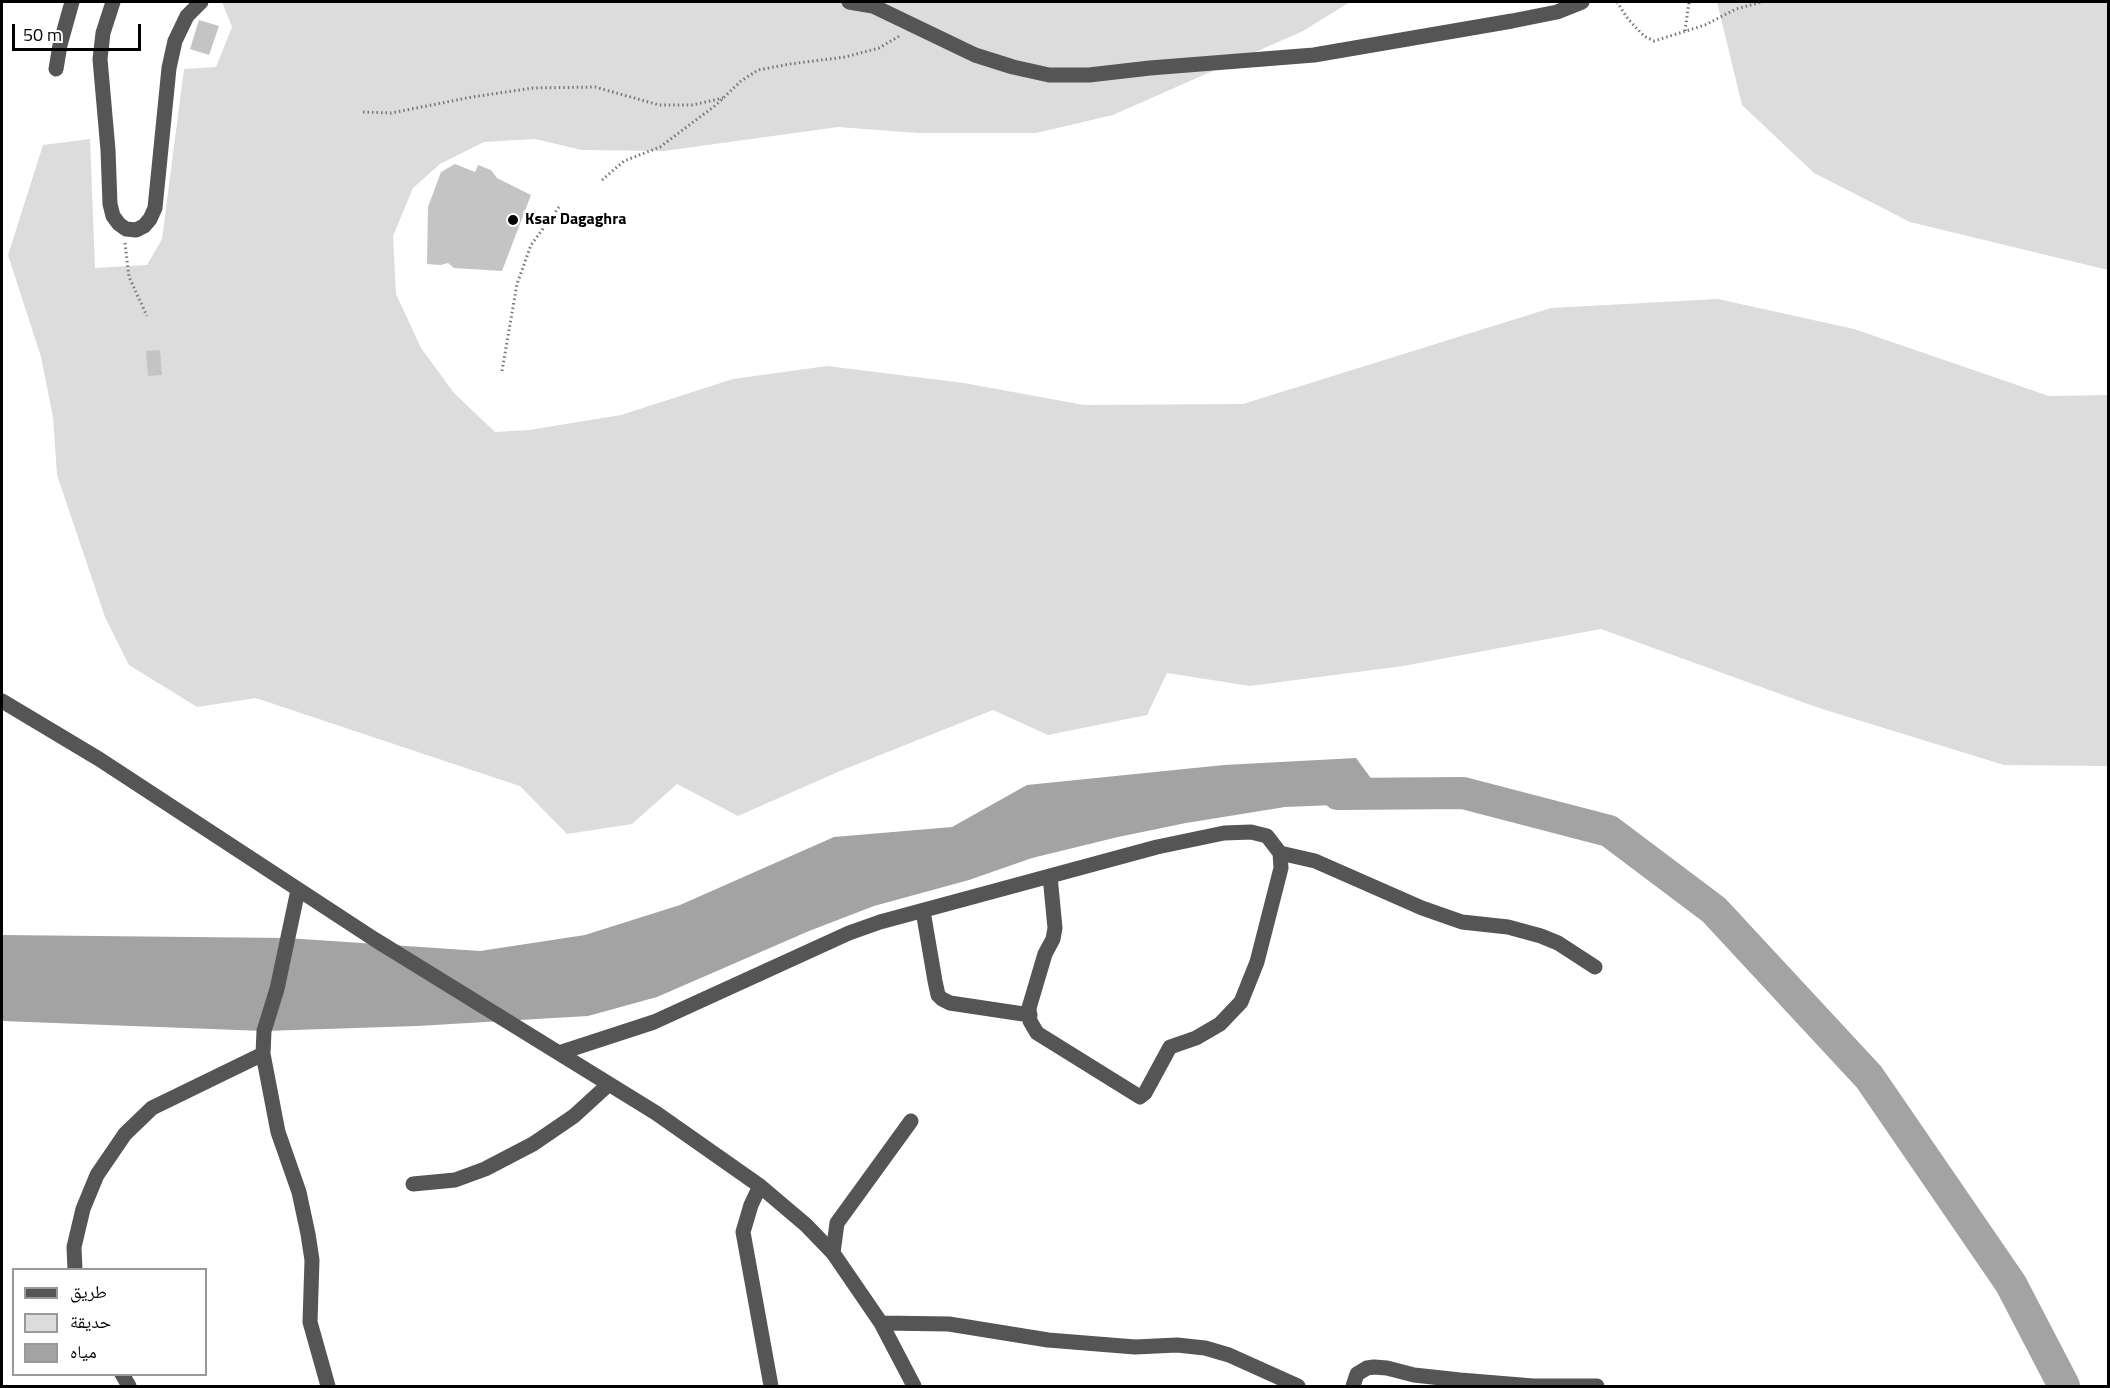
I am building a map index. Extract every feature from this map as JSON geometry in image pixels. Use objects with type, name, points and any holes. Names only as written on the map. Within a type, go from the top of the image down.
[{"type":"street","points":[[56,69],[72,2]]},
{"type":"street","points":[[113,2],[103,33],[102,91],[108,150],[110,204],[113,216],[126,230],[136,230],[144,226],[155,208],[168,68],[175,41],[187,16],[201,2]]},
{"type":"street","points":[[849,2],[873,6],[975,55],[1013,67],[1050,75],[1089,75],[1314,55],[1512,21],[1557,12],[1582,2]]},
{"type":"street","points":[[2,701],[99,759],[374,939],[656,1113],[760,1186],[806,1225],[833,1253],[881,1323],[914,1386]]},
{"type":"street","points":[[559,1053],[654,1022],[849,933],[923,911],[1050,876],[1157,847],[1224,833],[1251,831],[1267,836],[1280,853],[1281,868],[1257,962],[1241,1002],[1220,1024],[1196,1038],[1170,1047],[1145,1093],[1140,1097],[1037,1033],[1030,1021],[1029,1008],[1055,928],[1050,876]]},
{"type":"street","points":[[1280,853],[1316,861],[1422,908],[1462,922],[1508,927],[1541,936],[1558,943],[1595,968]]},
{"type":"street","points":[[298,890],[277,989],[264,1031],[263,1054],[278,1132],[298,1192],[308,1234],[312,1260],[310,1322],[328,1386]]},
{"type":"street","points":[[923,911],[938,995],[942,999],[950,1003],[1030,1014]]},
{"type":"street","points":[[75,1268],[74,1246],[83,1209],[97,1175],[124,1134],[152,1108],[263,1054]]},
{"type":"street","points":[[413,1184],[455,1180],[485,1169],[532,1144],[565,1121],[609,1084]]},
{"type":"street","points":[[833,1253],[837,1223],[911,1121]]},
{"type":"street","points":[[760,1186],[751,1205],[743,1232],[771,1386]]},
{"type":"street","points":[[881,1323],[949,1324],[1048,1340],[1125,1347],[1177,1345],[1205,1348],[1229,1355],[1298,1386]]},
{"type":"street","points":[[1353,1386],[1358,1374],[1367,1368],[1374,1367],[1414,1375],[1470,1381],[1533,1386],[1597,1386]]},
{"type":"path","points":[[1617,2],[1628,19],[1644,36],[1654,41],[1705,25],[1736,9],[1762,2]]},
{"type":"path","points":[[1685,31],[1689,2]]},
{"type":"path","points":[[602,180],[624,161],[660,147],[723,98],[741,81],[758,70],[845,57],[879,48],[915,27]]},
{"type":"path","points":[[363,112],[391,113],[533,88],[595,87],[659,105],[692,105],[723,98]]},
{"type":"path","points":[[502,371],[520,274],[531,245],[559,207]]},
{"type":"path","points":[[126,230],[125,250],[129,277],[147,316]]},
{"type":"green space","points":[[222,2],[1350,2],[1303,31],[1113,115],[1036,133],[918,133],[838,127],[664,151],[582,150],[535,139],[484,142],[440,164],[413,188],[393,236],[396,294],[421,348],[454,393],[495,432],[529,430],[621,415],[733,379],[827,366],[964,383],[1084,405],[1243,404],[1551,308],[1718,299],[1854,329],[2049,396],[2108,395],[2108,766],[2004,765],[1819,708],[1601,629],[1403,666],[1250,686],[1167,673],[1147,715],[1048,735],[993,710],[840,771],[738,816],[677,784],[632,824],[567,834],[520,786],[256,698],[197,707],[129,665],[105,617],[57,475],[53,417],[41,357],[8,255],[43,145],[90,139],[95,268],[147,265],[162,239],[184,69],[216,67],[232,27]]},
{"type":"green space","points":[[1717,2],[2108,2],[2108,270],[1910,222],[1814,173],[1742,105]]},
{"type":"water","points":[[1356,758],[1387,800],[1360,804],[1285,807],[1186,823],[1032,858],[969,880],[874,906],[809,931],[657,997],[588,1016],[417,1026],[264,1031],[2,1021],[2,935],[287,938],[480,951],[585,935],[680,905],[834,837],[952,827],[1027,785],[1224,765]]},
{"type":"building","points":[[199,20],[219,26],[209,55],[190,49]]},
{"type":"building","points":[[455,164],[475,172],[478,165],[491,170],[497,178],[531,195],[502,271],[454,268],[448,263],[427,264],[428,207],[441,172]]},
{"type":"building","points":[[160,350],[162,375],[148,376],[146,351]]},
{"type":"waterway","points":[[1338,794],[1463,793],[1609,831],[1714,910],[1869,1077],[2011,1284],[2064,1386]]},
{"type":"place","name":"Ksar Dagaghra","points":[[513,220]]}]
